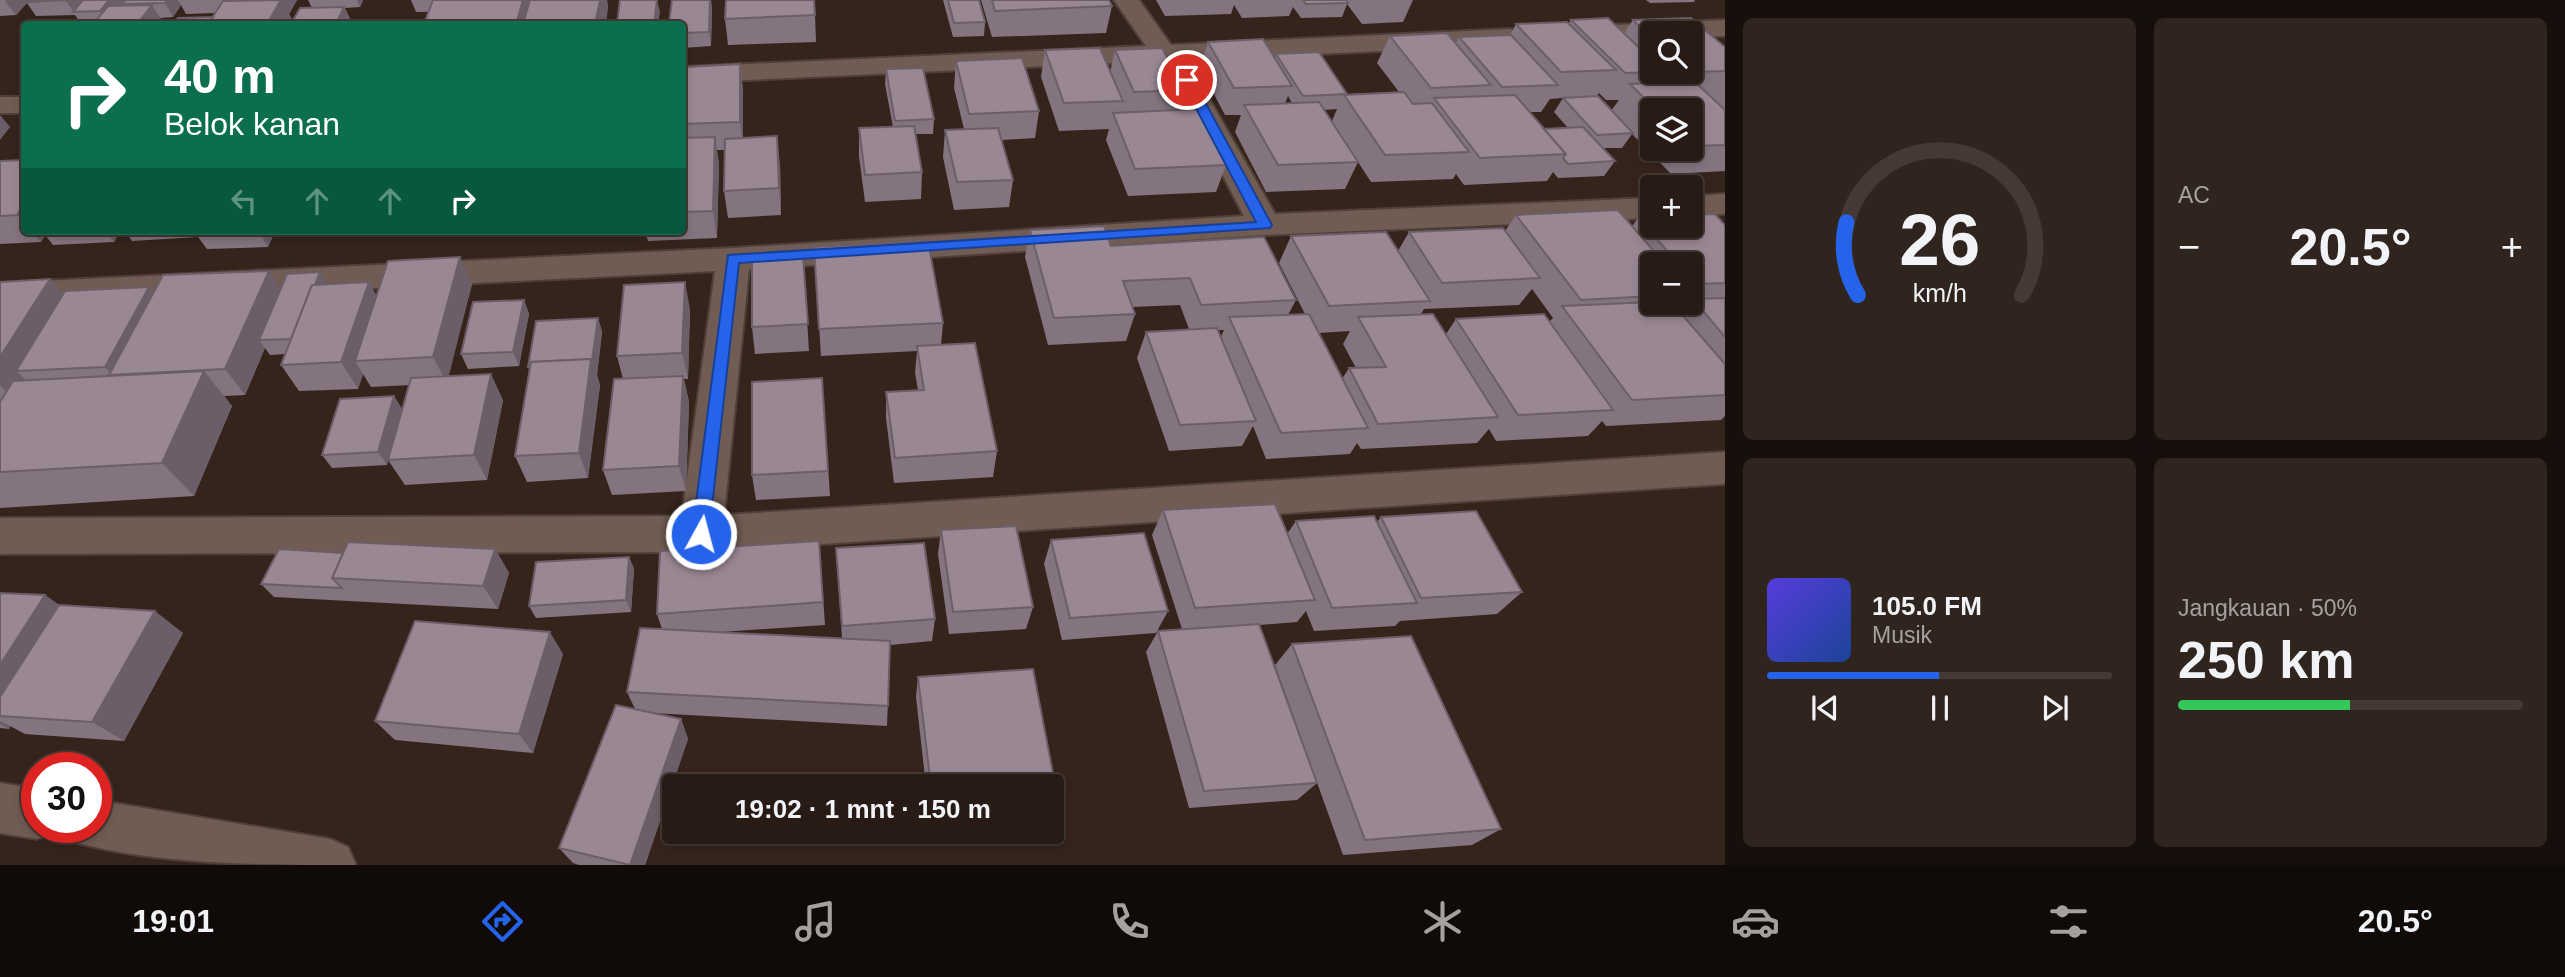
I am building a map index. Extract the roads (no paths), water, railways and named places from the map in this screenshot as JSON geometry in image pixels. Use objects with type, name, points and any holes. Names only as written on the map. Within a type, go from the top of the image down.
[{"type":"street","points":[[1126,0],[1164,53],[1180,68],[1265,225]]},
{"type":"street","points":[[686,75],[1725,28]]},
{"type":"street","points":[[0,105],[21,105]]},
{"type":"street","points":[[1703,205],[1725,204]]},
{"type":"street","points":[[0,295],[733,259],[1265,225],[1640,209]]},
{"type":"street","points":[[701,534],[733,259]]},
{"type":"street","points":[[4,542],[701,534],[1725,468]]},
{"type":"street","points":[[0,808],[21,811]]},
{"type":"street","points":[[112,828],[330,865]]}]
